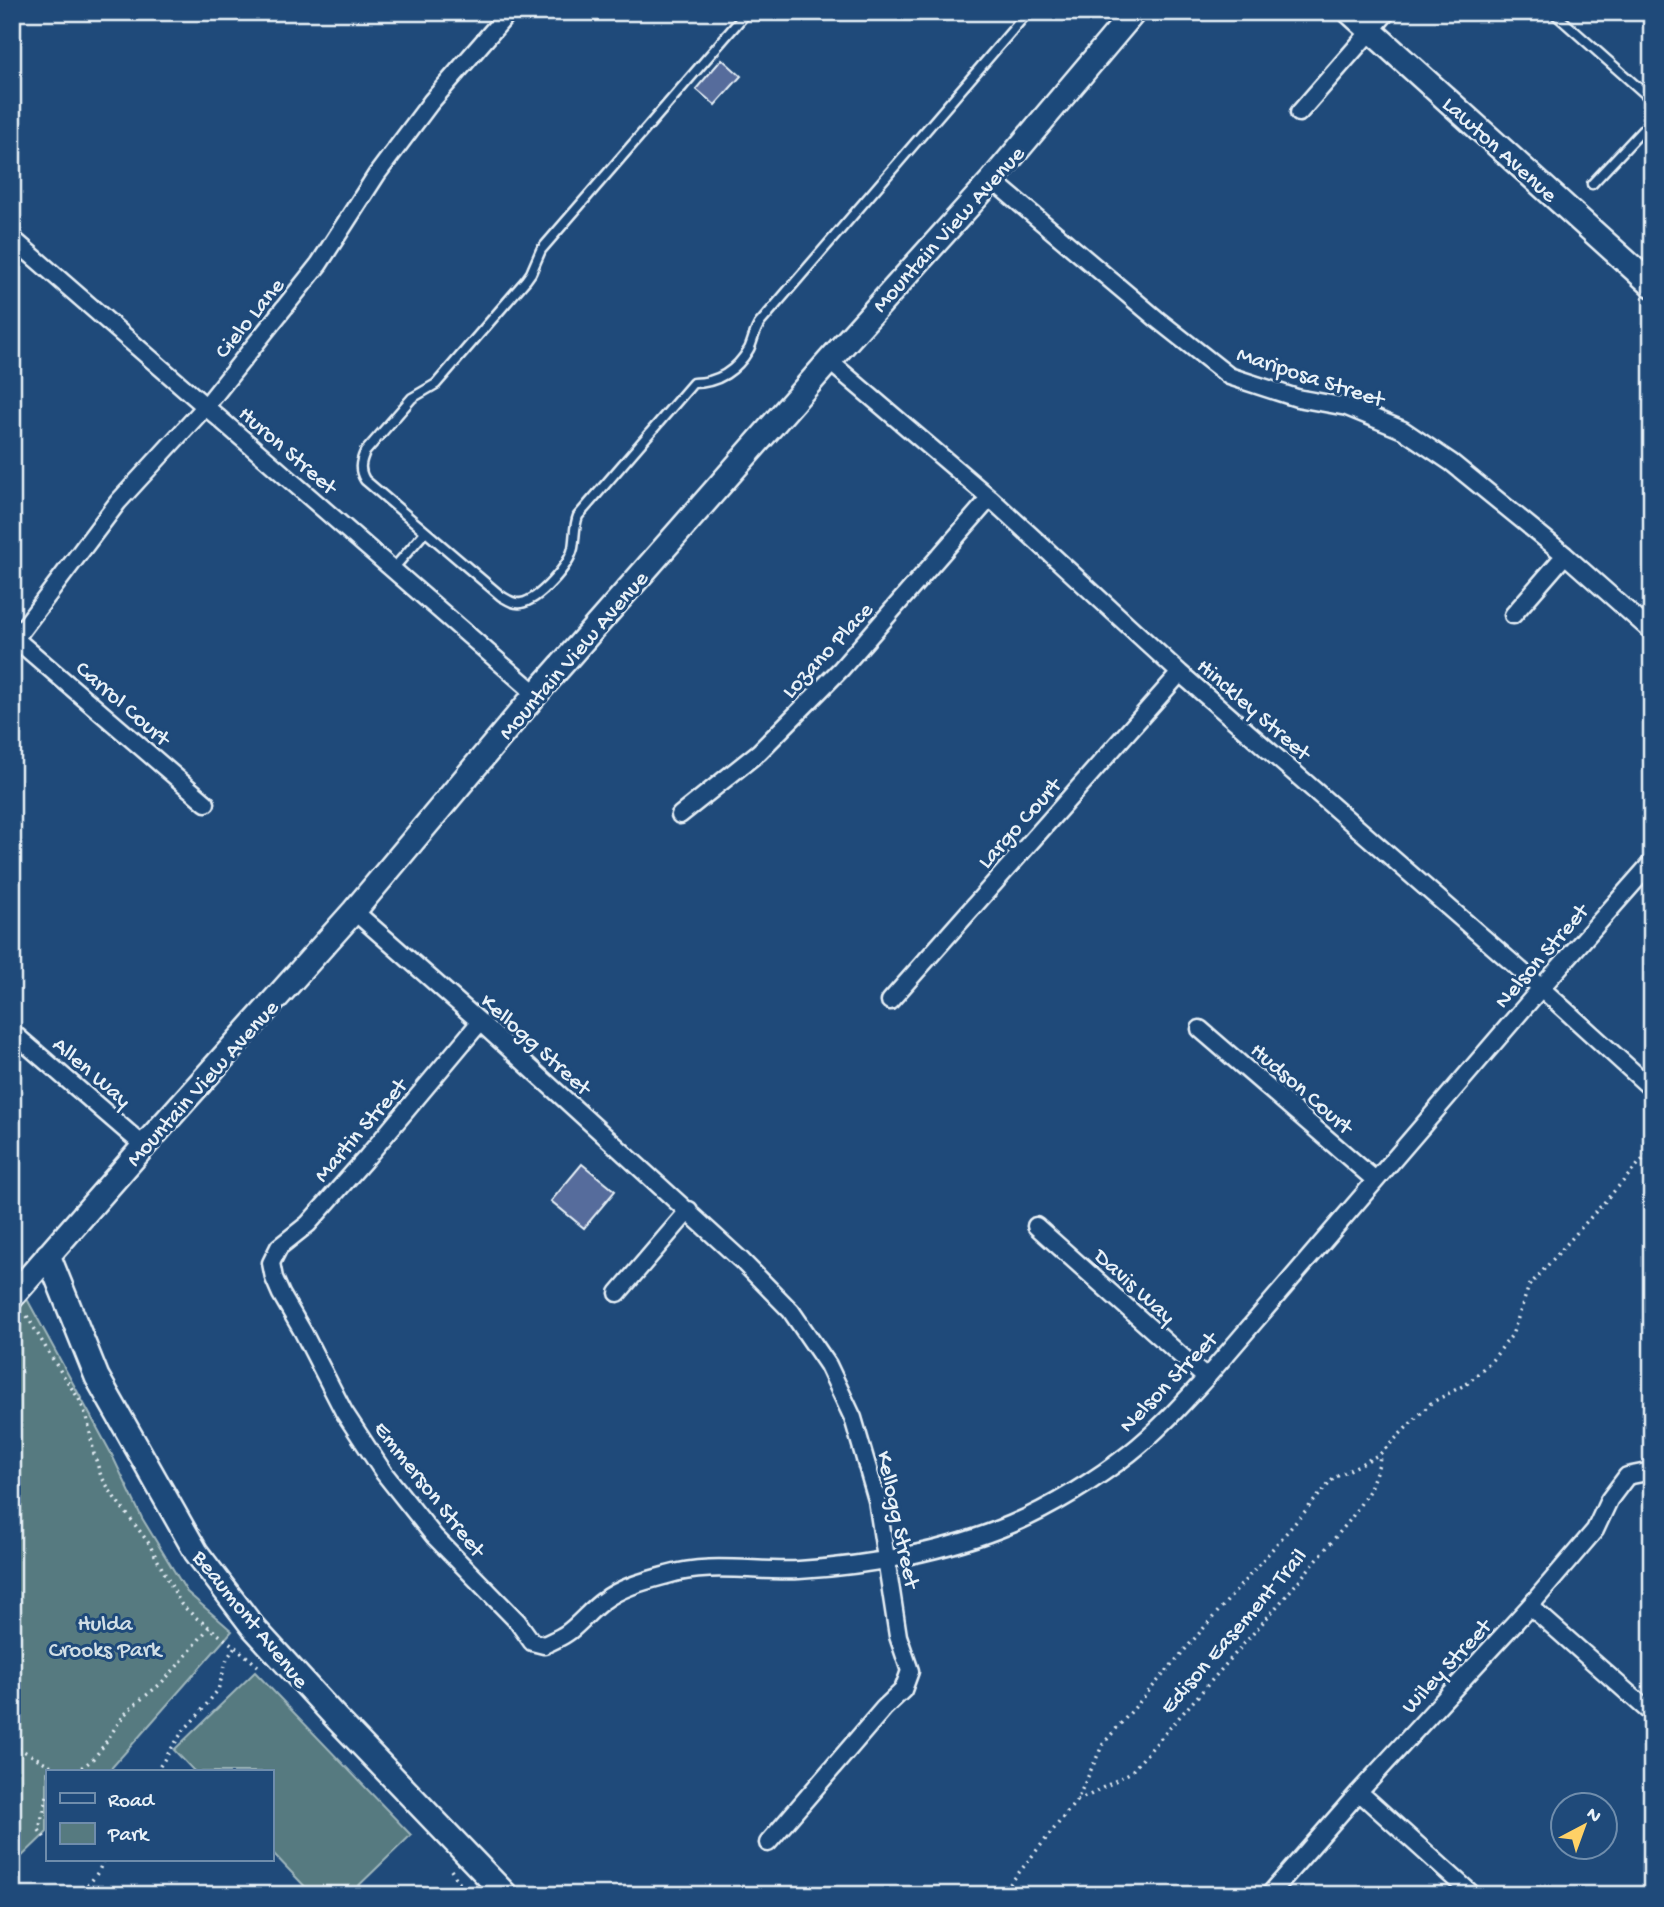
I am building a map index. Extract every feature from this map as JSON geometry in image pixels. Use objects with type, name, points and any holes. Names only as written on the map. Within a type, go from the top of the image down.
[{"type":"street","name":"Cielo Lane","points":[[13,639],[118,502],[206,406],[319,264],[377,174],[431,102],[509,12]]},
{"type":"street","name":"Mountain View Avenue","points":[[12,1297],[354,911],[536,694],[992,180],[1134,12]]},
{"type":"street","name":"Lawton Avenue","points":[[1350,12],[1652,285]]},
{"type":"street","points":[[1299,113],[1387,12]]},
{"type":"street","name":"Mariposa Street","points":[[992,180],[1229,376],[1297,398],[1347,407],[1403,430],[1452,463],[1565,555],[1652,632]]},
{"type":"street","name":"Huron Street","points":[[12,238],[536,694]]},
{"type":"street","name":"Hinckley Street","points":[[829,361],[990,498],[1180,673],[1541,988],[1652,1089]]},
{"type":"street","name":"Lozano Place","points":[[680,815],[759,752],[841,669],[990,498]]},
{"type":"street","points":[[1513,615],[1565,555]]},
{"type":"street","name":"Carrol Court","points":[[13,639],[206,803]]},
{"type":"street","name":"Largo Court","points":[[890,1001],[1180,673]]},
{"type":"street","name":"Nelson Street","points":[[544,1646],[569,1632],[604,1600],[632,1586],[671,1573],[710,1568],[798,1570],[887,1560],[952,1545],[1012,1524],[1068,1495],[1131,1452],[1169,1418],[1206,1378],[1652,862]]},
{"type":"street","name":"Kellogg Street","points":[[354,911],[689,1210],[791,1311],[828,1365],[856,1428],[877,1500],[898,1636],[910,1671],[903,1690],[884,1708],[768,1843]]},
{"type":"street","name":"Martin Street","points":[[271,1263],[279,1247],[308,1223],[367,1157],[480,1022]]},
{"type":"street","name":"Hudson Court","points":[[1200,1029],[1375,1180]]},
{"type":"street","name":"Allen Way","points":[[12,1032],[144,1146]]},
{"type":"street","points":[[618,1293],[689,1210]]},
{"type":"street","name":"Davis Way","points":[[1036,1226],[1206,1378]]},
{"type":"street","name":"Beaumont Avenue","points":[[48,1255],[97,1377],[196,1552],[253,1627],[506,1895]]},
{"type":"street","name":"Emmerson Street","points":[[271,1263],[281,1294],[344,1412],[384,1474],[434,1536],[517,1621],[532,1642],[544,1646]]},
{"type":"street","name":"Wiley Street","points":[[1269,1895],[1359,1792],[1530,1606],[1595,1530],[1609,1500],[1627,1476],[1652,1471]]},
{"type":"street","points":[[1530,1606],[1652,1714]]},
{"type":"street","points":[[1359,1792],[1473,1895]]},
{"type":"lane","points":[[747,12],[541,250],[526,280],[436,384],[412,398],[360,461],[365,480],[512,603],[523,603],[534,598],[549,584],[572,551],[574,525],[578,516],[694,383],[717,380],[730,372],[749,349],[760,323],[1028,12]]},
{"type":"lane","points":[[1553,12],[1652,100]]},
{"type":"lane","points":[[1592,184],[1652,120]]},
{"type":"lane","points":[[393,569],[425,532]]},
{"type":"path","name":"Edison Easement Trail","points":[[1001,1895],[1077,1800],[1102,1744],[1325,1488],[1334,1478],[1380,1454],[1431,1403],[1468,1383],[1493,1359],[1512,1335],[1529,1286],[1652,1149]]},
{"type":"path","name":"Edison Easement Trail","points":[[1077,1800],[1131,1772],[1280,1603],[1350,1520],[1369,1491],[1380,1454]]},
{"type":"path","points":[[156,1770],[183,1731],[218,1690],[227,1659],[234,1646],[253,1627]]},
{"type":"path","points":[[78,1770],[107,1743],[130,1709],[180,1664],[209,1628]]},
{"type":"path","points":[[12,1745],[56,1770]]},
{"type":"path","points":[[46,1800],[39,1830],[46,1840]]},
{"type":"path","points":[[77,1895],[91,1883],[103,1862]]},
{"type":"green space","name":"Hulda Crooks Park","points":[[27,1299],[112,1455],[142,1518],[187,1592],[232,1631],[110,1770],[46,1770],[46,1833],[12,1866],[12,1317]]},
{"type":"green space","points":[[255,1672],[411,1835],[349,1895],[313,1895],[273,1853],[273,1770],[193,1770],[174,1750]]},
{"type":"building","points":[[722,59],[741,76],[715,105],[696,89]]},
{"type":"building","points":[[582,1164],[615,1191],[584,1228],[551,1201]]}]
